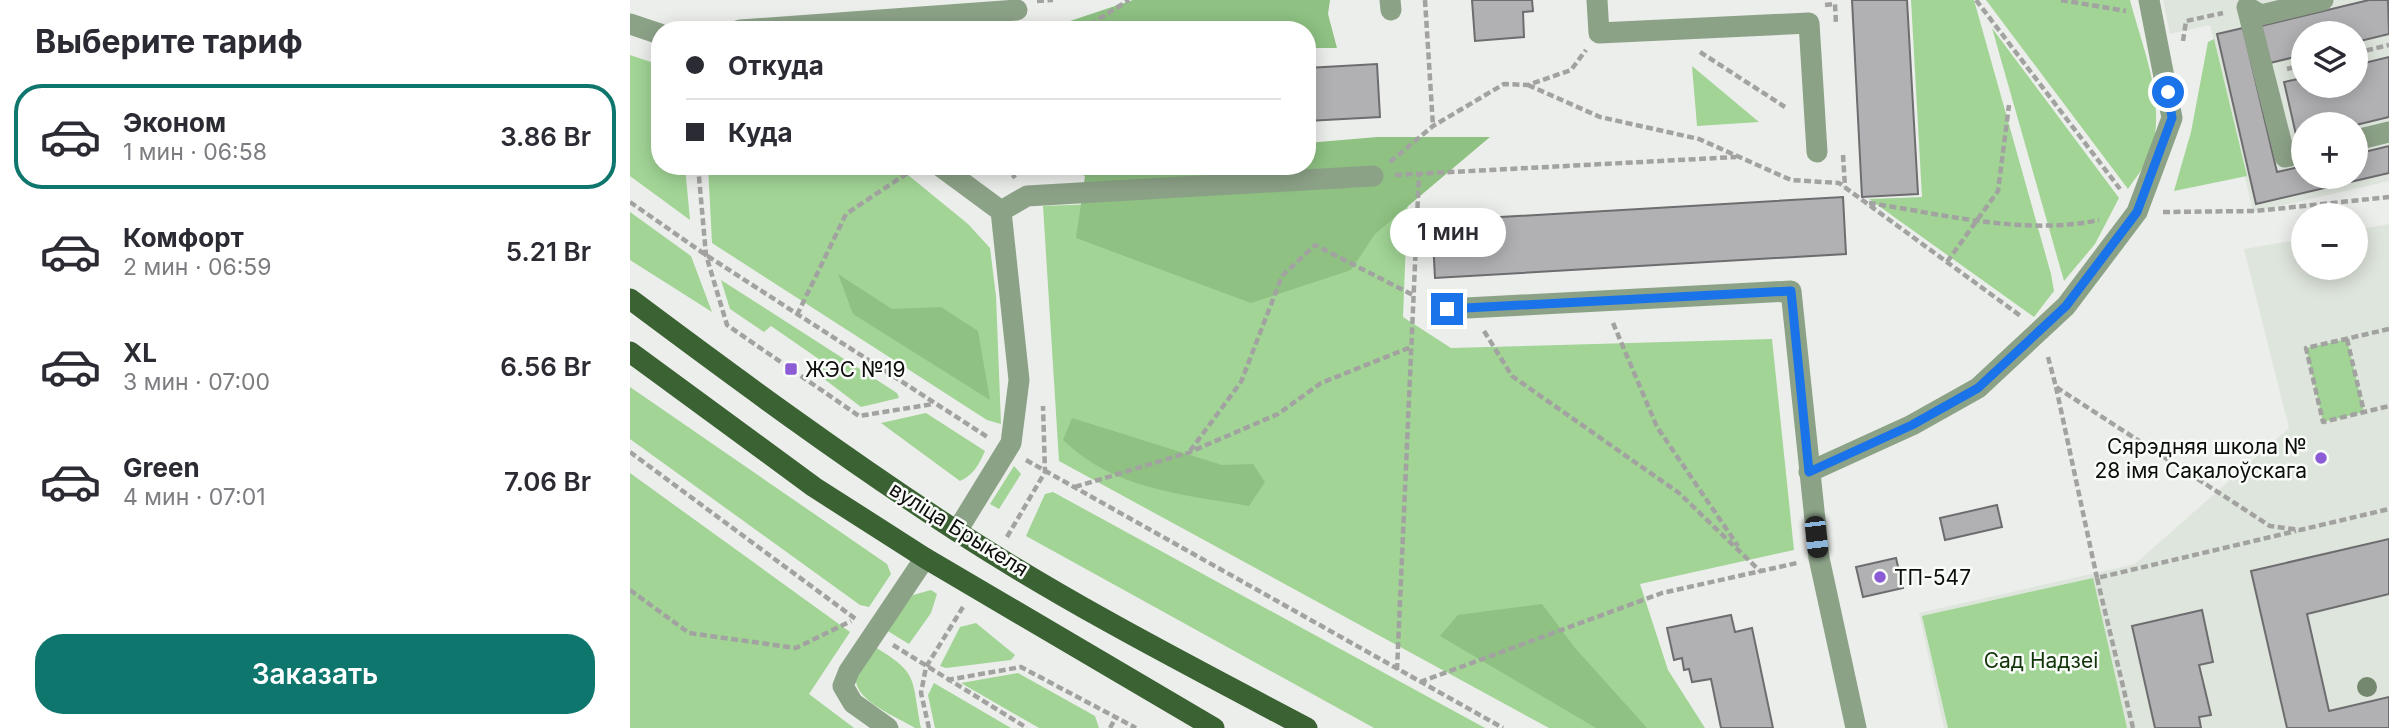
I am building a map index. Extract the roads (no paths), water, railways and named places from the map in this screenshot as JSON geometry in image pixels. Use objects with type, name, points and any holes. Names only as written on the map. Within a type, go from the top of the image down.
[{"type":"main road","name":"вуліца Брыкеля","points":[[630,299],[796,423],[957,531],[1149,645],[1307,728]]},
{"type":"main road","name":"вуліца Брыкеля","points":[[630,352],[814,487],[925,558],[1214,728]]},
{"type":"lane","points":[[1597,0],[1599,33],[1809,23],[1817,152]]},
{"type":"lane","points":[[2249,4],[2261,15],[2323,0]]},
{"type":"lane","points":[[2249,4],[2286,157],[2291,156]]},
{"type":"lane","points":[[1809,472],[1912,425],[1978,388],[2066,306],[2137,212],[2172,118],[2151,8]]},
{"type":"lane","points":[[862,21],[1017,10]]},
{"type":"lane","points":[[630,23],[651,31]]},
{"type":"lane","points":[[2368,137],[2389,132]]},
{"type":"lane","points":[[952,175],[1002,211],[1019,380],[1009,450],[957,531]]},
{"type":"lane","points":[[1002,211],[1027,196],[1373,176]]},
{"type":"lane","points":[[1447,309],[1791,291],[1819,558],[1856,728]]},
{"type":"lane","points":[[888,728],[853,703],[843,686],[849,671],[925,558]]},
{"type":"place","name":"ЖЭС №19","points":[[791,369]]},
{"type":"place","name":"Сярэдняя школа № 28 імя Сакалоўскага","points":[[2321,458]]},
{"type":"place","name":"ТП-547","points":[[1880,577]]},
{"type":"park label","name":"Сад Надзеі","points":[[2041,660]]}]
